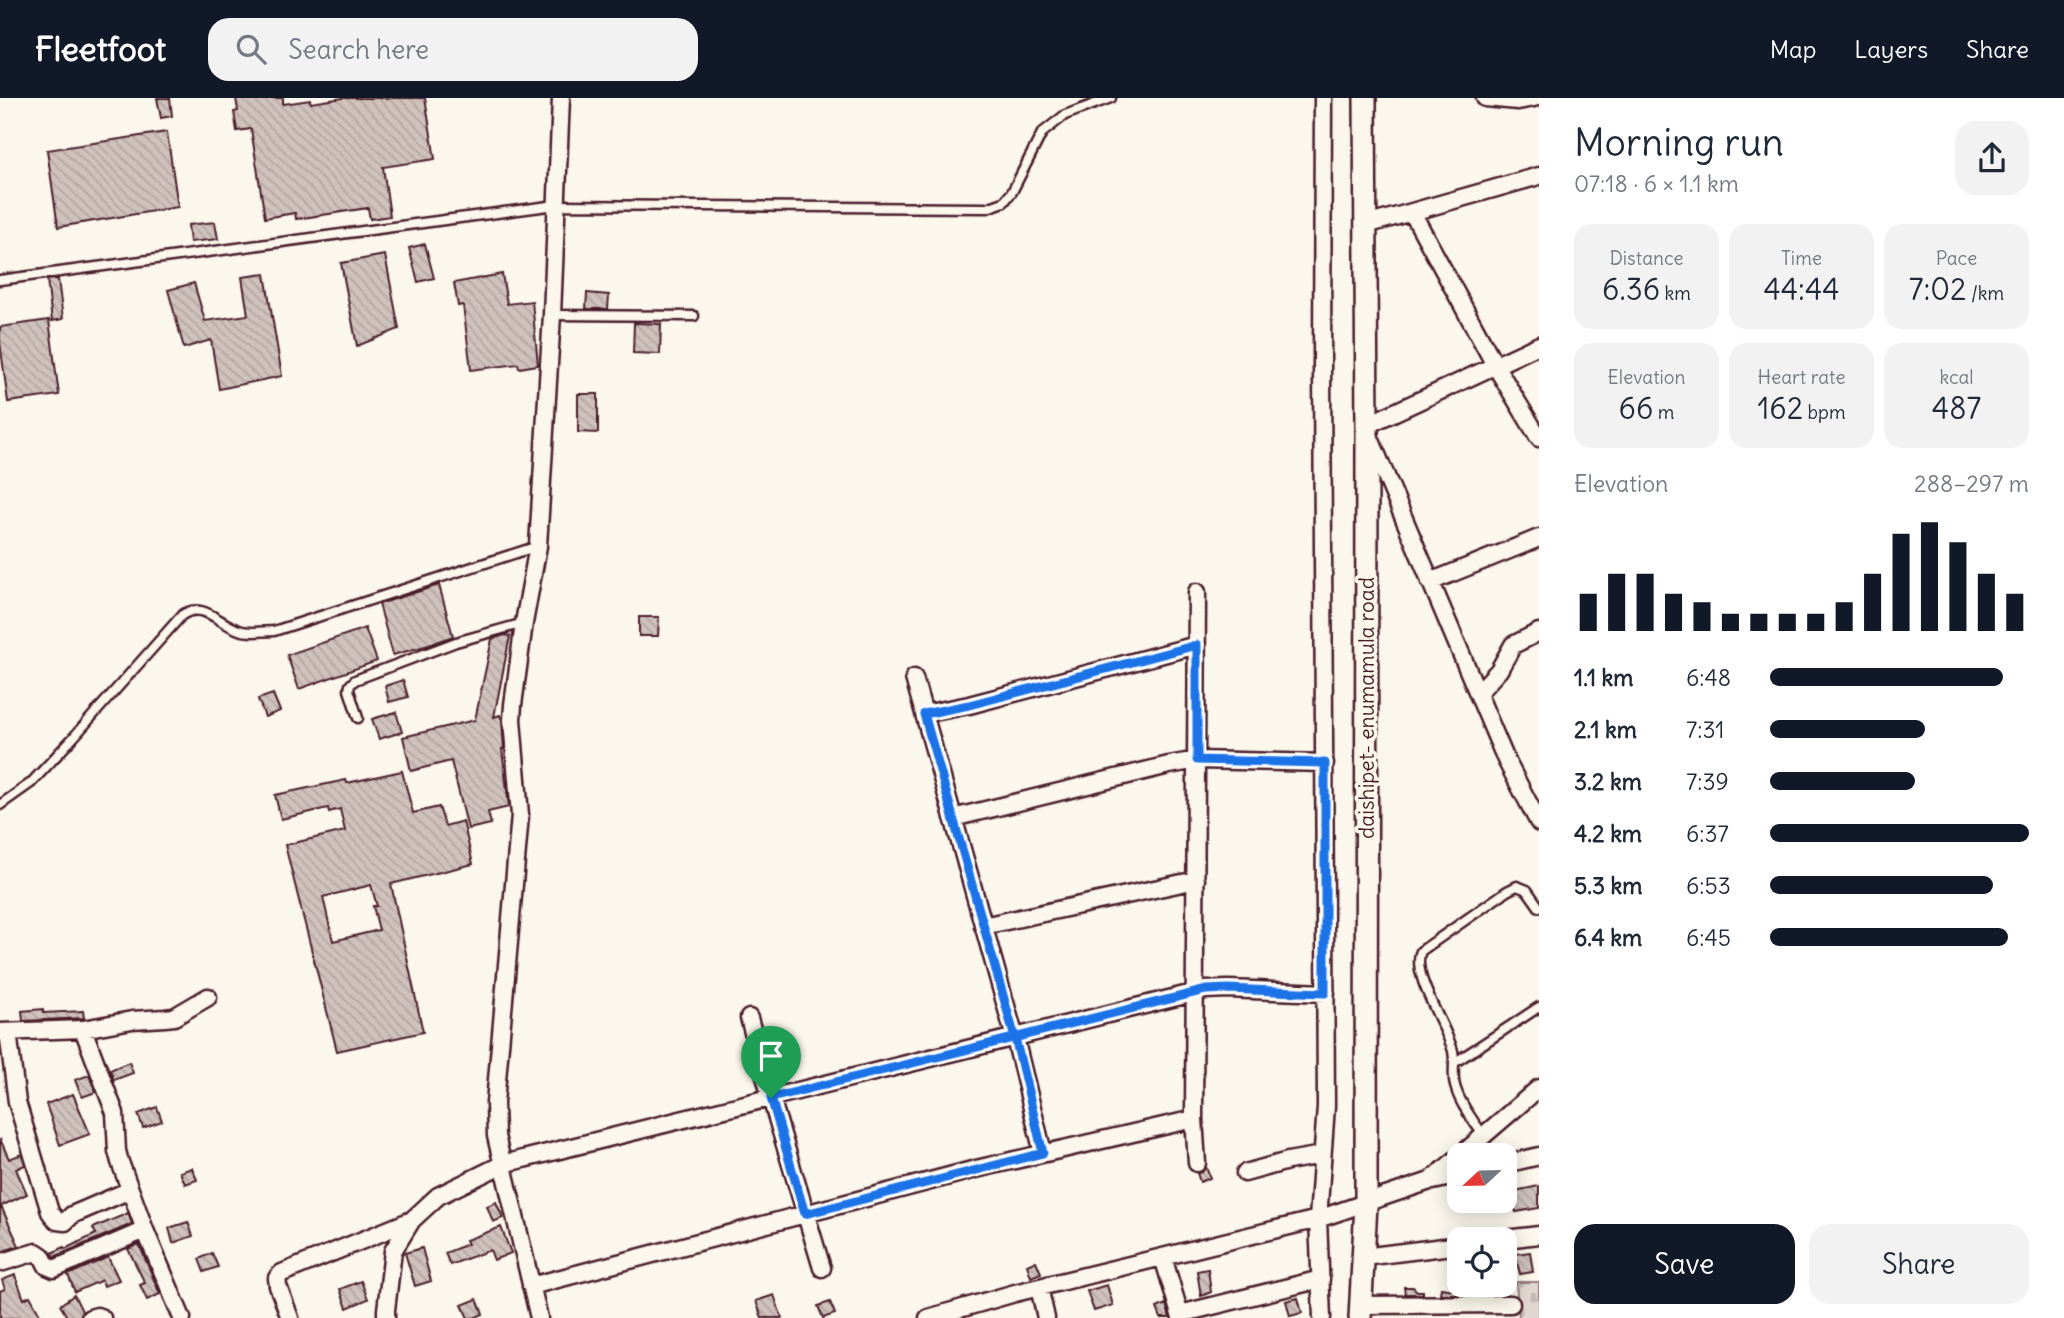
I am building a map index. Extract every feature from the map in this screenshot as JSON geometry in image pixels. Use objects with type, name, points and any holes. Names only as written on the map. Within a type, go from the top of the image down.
[{"type":"street","points":[[539,1318],[496,1136],[495,1103],[520,815],[512,720],[514,685],[538,546],[552,315],[561,98]]},
{"type":"street","points":[[1322,1318],[1318,1219],[1326,1106],[1323,98]]},
{"type":"street","name":"daishipet- enumamula road","points":[[1360,1311],[1366,1204],[1365,98]]},
{"type":"street","points":[[1485,98],[1518,101],[1534,98]]},
{"type":"street","points":[[1366,225],[1413,214],[1539,176]]},
{"type":"street","points":[[1413,214],[1495,365],[1539,438]]},
{"type":"street","points":[[1539,345],[1367,428],[1506,760],[1539,823]]},
{"type":"street","points":[[1430,582],[1539,538]]},
{"type":"street","points":[[1197,592],[1194,1119],[1197,1163]]},
{"type":"street","points":[[1478,693],[1499,670],[1513,645],[1539,632]]},
{"type":"street","points":[[924,714],[969,705],[1197,645]]},
{"type":"street","points":[[914,678],[1015,1038],[1043,1153]]},
{"type":"street","points":[[953,818],[1197,760],[1325,763]]},
{"type":"street","points":[[983,926],[1196,880]]},
{"type":"street","points":[[386,1318],[393,1251],[412,1220],[438,1196],[503,1164],[1206,990],[1325,993]]},
{"type":"street","points":[[130,1191],[72,1215],[65,1222],[57,1221],[50,1212],[23,1128],[4,1032],[83,1029],[132,1020],[174,1017],[208,997]]},
{"type":"street","points":[[749,1018],[822,1268]]},
{"type":"street","points":[[83,1029],[116,1113],[117,1151],[130,1191],[183,1318]]},
{"type":"street","points":[[1474,1143],[1539,1088]]},
{"type":"street","points":[[531,1286],[1043,1153],[1194,1119]]},
{"type":"street","points":[[1245,1173],[1322,1155]]},
{"type":"street","points":[[1517,1161],[1539,1156]]},
{"type":"street","points":[[1430,1181],[1447,1167]]},
{"type":"street","points":[[928,1318],[976,1311],[1039,1287],[1318,1219],[1447,1178]]},
{"type":"street","points":[[290,1318],[278,1286],[277,1278],[282,1273],[412,1220]]},
{"type":"street","points":[[0,1263],[36,1252],[42,1256],[47,1266],[54,1269],[145,1230]]},
{"type":"street","points":[[1517,1238],[1539,1235]]},
{"type":"street","points":[[1363,1257],[1447,1247]]},
{"type":"street","points":[[1163,1257],[1180,1316],[1321,1279]]},
{"type":"street","points":[[1039,1287],[1046,1318]]},
{"type":"street","points":[[1360,1311],[1511,1304]]},
{"type":"street","points":[[90,1318],[102,1318]]},
{"type":"lane","points":[[0,280],[556,205],[987,208],[1004,202],[1012,192],[1042,133],[1065,115],[1111,98]]},
{"type":"lane","points":[[552,315],[694,316]]},
{"type":"lane","points":[[0,805],[31,783],[182,615],[190,610],[199,609],[223,624],[243,632],[274,631],[538,546]]},
{"type":"lane","points":[[358,718],[349,690],[355,680],[456,642],[524,623]]},
{"type":"lane","points":[[1483,1135],[1455,1088],[1453,1050],[1420,973],[1418,958],[1422,951],[1517,886],[1527,890],[1539,907]]},
{"type":"lane","points":[[1454,1063],[1539,1007]]},
{"type":"green space","points":[[1517,1282],[1539,1282],[1539,1318],[1519,1318]]},
{"type":"building","points":[[157,98],[170,98],[172,116],[161,118]]},
{"type":"building","points":[[236,98],[283,98],[283,104],[343,98],[425,98],[435,159],[383,167],[390,216],[370,219],[368,208],[296,219],[295,213],[265,218],[251,129],[237,131],[234,112],[238,111]]},
{"type":"building","points":[[167,132],[178,207],[58,227],[47,150]]},
{"type":"building","points":[[215,222],[218,239],[190,242],[188,225]]},
{"type":"building","points":[[425,244],[434,278],[418,282],[409,248]]},
{"type":"building","points":[[385,255],[399,329],[357,346],[341,263]]},
{"type":"building","points":[[265,274],[282,376],[219,389],[211,340],[184,348],[168,290],[194,283],[205,321],[248,315],[242,277]]},
{"type":"building","points":[[502,274],[507,304],[532,301],[538,365],[519,368],[518,364],[471,370],[463,305],[458,306],[454,283]]},
{"type":"building","points":[[58,279],[63,319],[52,321],[47,280]]},
{"type":"building","points":[[587,293],[609,295],[608,309],[586,309]]},
{"type":"building","points":[[49,320],[59,395],[8,402],[0,327]]},
{"type":"building","points":[[634,323],[661,324],[660,354],[633,353]]},
{"type":"building","points":[[578,394],[598,394],[598,433],[578,432]]},
{"type":"building","points":[[439,585],[453,636],[393,655],[379,604]]},
{"type":"building","points":[[639,617],[659,617],[658,636],[639,636]]},
{"type":"building","points":[[365,628],[377,661],[299,689],[287,655]]},
{"type":"building","points":[[510,636],[494,717],[500,715],[502,720],[502,749],[509,807],[488,812],[491,824],[468,829],[451,761],[411,771],[403,737],[475,720],[492,639]]},
{"type":"building","points":[[403,680],[408,697],[389,702],[385,686]]},
{"type":"building","points":[[273,694],[280,711],[265,717],[258,699]]},
{"type":"building","points":[[396,712],[402,732],[379,739],[372,719]]},
{"type":"building","points":[[402,771],[413,813],[439,807],[445,826],[463,821],[473,864],[391,884],[423,1032],[337,1051],[285,845],[345,831],[340,809],[329,812],[328,808],[281,819],[275,795],[346,780],[347,783]],"holes":[[[371,885],[377,906],[373,906],[379,930],[333,941],[323,897]]]},
{"type":"building","points":[[43,1009],[43,1013],[83,1011],[84,1018],[23,1021],[22,1011]]},
{"type":"building","points":[[129,1062],[133,1073],[114,1080],[110,1070]]},
{"type":"building","points":[[89,1075],[96,1092],[82,1097],[75,1080]]},
{"type":"building","points":[[73,1094],[90,1134],[60,1145],[46,1104]]},
{"type":"building","points":[[157,1107],[162,1121],[143,1128],[138,1114]]},
{"type":"building","points":[[0,1139],[9,1159],[22,1154],[25,1165],[16,1169],[27,1194],[1,1206],[19,1246],[0,1252]]},
{"type":"building","points":[[1206,1167],[1210,1178],[1200,1182],[1197,1173]]},
{"type":"building","points":[[192,1168],[197,1180],[185,1184],[180,1172]]},
{"type":"building","points":[[1539,1186],[1539,1208],[1517,1212],[1517,1191]]},
{"type":"building","points":[[496,1202],[503,1218],[493,1222],[487,1206]]},
{"type":"building","points":[[128,1213],[132,1224],[54,1257],[52,1253],[96,1234],[93,1228]]},
{"type":"building","points":[[188,1222],[193,1236],[173,1243],[169,1228]]},
{"type":"building","points":[[501,1227],[511,1253],[494,1260],[490,1250],[450,1265],[445,1253],[468,1244],[466,1240]]},
{"type":"building","points":[[139,1244],[160,1294],[147,1300],[140,1285],[145,1283],[128,1249]]},
{"type":"building","points":[[422,1248],[431,1281],[415,1286],[405,1253]]},
{"type":"building","points":[[1530,1252],[1533,1272],[1520,1274],[1517,1254]]},
{"type":"building","points":[[212,1253],[218,1267],[204,1272],[199,1259]]},
{"type":"building","points":[[108,1257],[119,1280],[104,1286],[102,1280],[75,1292],[68,1275]]},
{"type":"building","points":[[1036,1261],[1041,1273],[1031,1277],[1027,1265]]},
{"type":"building","points":[[1208,1269],[1211,1292],[1201,1296],[1197,1271]]},
{"type":"building","points":[[15,1275],[24,1299],[30,1296],[42,1318],[0,1318],[0,1291],[5,1289],[2,1280]]},
{"type":"building","points":[[361,1281],[368,1299],[347,1308],[340,1289]]},
{"type":"building","points":[[1107,1285],[1113,1305],[1094,1311],[1087,1291]]},
{"type":"building","points":[[1404,1287],[1413,1287],[1417,1291],[1423,1291],[1423,1294],[1405,1294]]},
{"type":"building","points":[[1441,1288],[1447,1289],[1447,1294],[1440,1294]]},
{"type":"building","points":[[74,1295],[82,1311],[80,1318],[68,1318],[60,1305]]},
{"type":"building","points":[[774,1295],[782,1318],[762,1318],[756,1301]]},
{"type":"building","points":[[1298,1298],[1302,1313],[1290,1316],[1286,1301]]},
{"type":"building","points":[[477,1299],[483,1314],[468,1318],[462,1305]]},
{"type":"building","points":[[830,1302],[835,1314],[823,1318],[818,1306]]},
{"type":"building","points":[[1166,1304],[1170,1318],[1161,1318],[1157,1308]]},
{"type":"route","points":[[771,1098],[805,1214],[1043,1153],[1015,1038],[924,714],[969,705],[1197,645],[1197,760],[1325,763],[1325,993],[1206,990],[1015,1038],[846,1080],[771,1098]]}]
